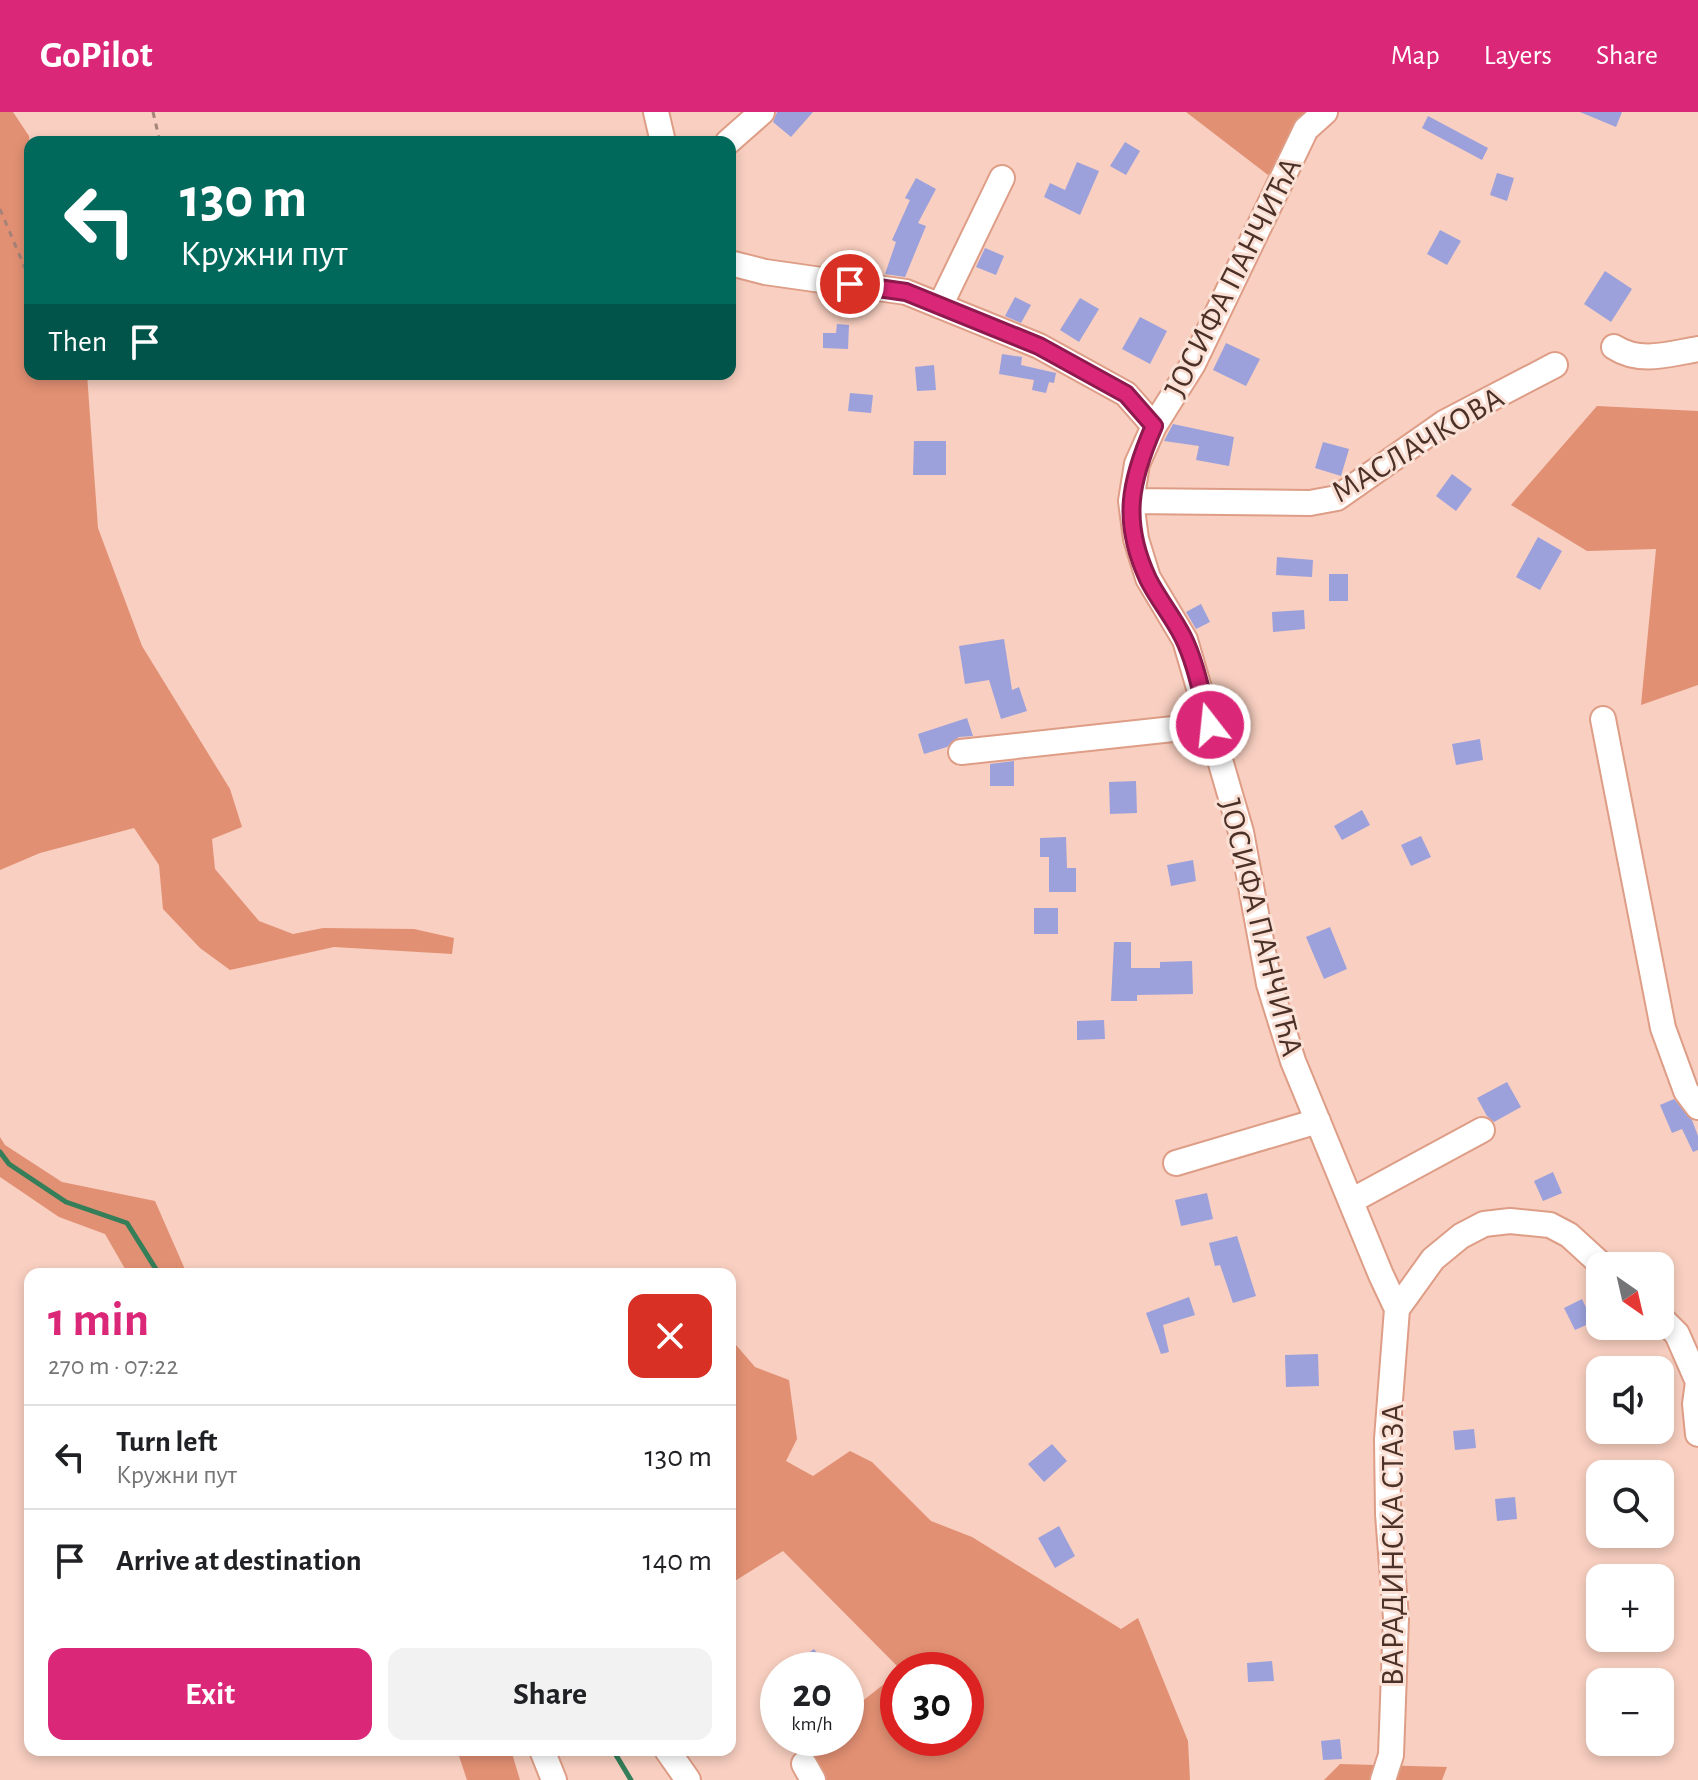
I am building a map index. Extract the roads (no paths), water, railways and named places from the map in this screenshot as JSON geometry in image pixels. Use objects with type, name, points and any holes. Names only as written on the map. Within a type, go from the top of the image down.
[{"type":"street","points":[[656,112],[662,136]]},
{"type":"street","points":[[735,136],[762,112]]},
{"type":"street","name":"ЈОСИФА ПАНЧИЋА","points":[[1325,112],[1306,129],[1193,364],[1154,426],[1137,464],[1131,501],[1136,539],[1148,578],[1185,640],[1241,832],[1269,984],[1293,1061],[1397,1309]]},
{"type":"street","points":[[940,306],[1002,178]]},
{"type":"street","points":[[736,265],[765,272],[906,292],[1039,346],[1126,394],[1154,426]]},
{"type":"street","points":[[1614,347],[1624,354],[1645,358],[1698,349]]},
{"type":"street","name":"МАСЛАЧКОВА","points":[[1131,501],[1310,503],[1337,498],[1444,423],[1555,365]]},
{"type":"street","points":[[1603,719],[1663,1028],[1686,1091],[1698,1107]]},
{"type":"street","points":[[961,752],[1210,725]]},
{"type":"street","points":[[1176,1163],[1318,1121]]},
{"type":"street","points":[[1351,1201],[1482,1130]]},
{"type":"street","points":[[1397,1309],[1433,1259],[1461,1236],[1484,1224],[1510,1221],[1550,1225],[1569,1235],[1588,1252]]},
{"type":"street","name":"ВАРАДИНСКА СТАЗА","points":[[1383,1780],[1391,1755],[1396,1618],[1388,1514],[1387,1439],[1397,1309]]},
{"type":"street","points":[[1674,1331],[1698,1382],[1695,1404],[1698,1434]]},
{"type":"street","points":[[544,1756],[554,1780]]},
{"type":"street","points":[[671,1756],[688,1780]]},
{"type":"waterway","points":[[0,1152],[9,1164],[66,1202],[127,1223],[155,1268]]},
{"type":"waterway","points":[[617,1756],[631,1780]]}]
